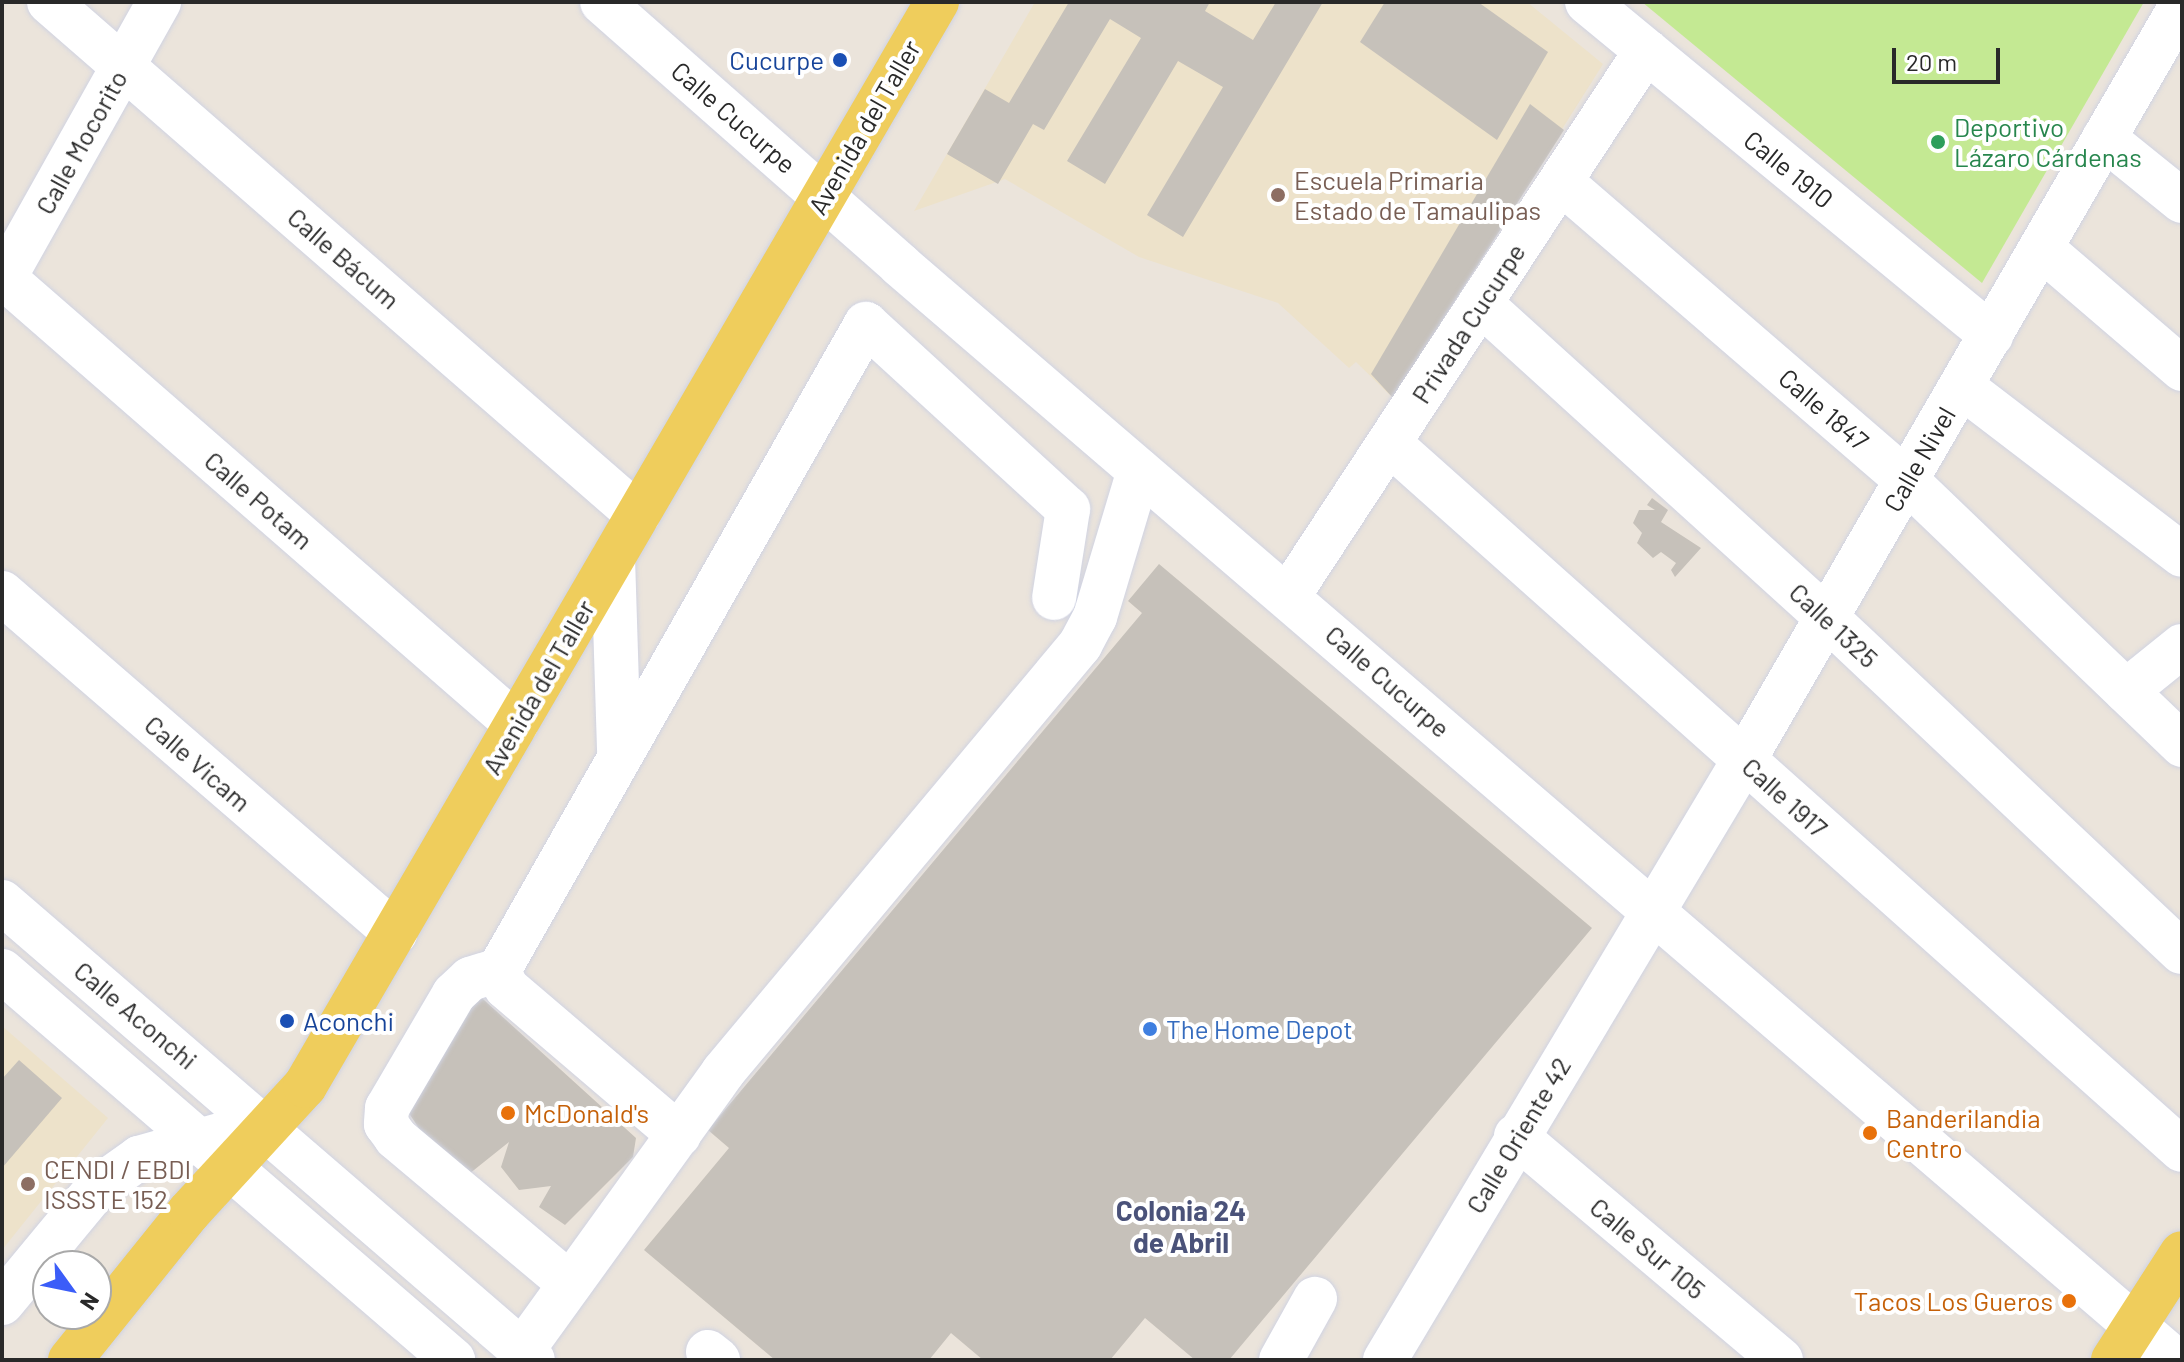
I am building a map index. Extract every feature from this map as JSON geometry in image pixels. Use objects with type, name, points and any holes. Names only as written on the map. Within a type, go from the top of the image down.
[{"type":"main road","name":"Avenida del Taller","points":[[72,1352],[231,1166],[305,1086],[937,2]]},
{"type":"main road","points":[[2124,1343],[2182,1253]]},
{"type":"street","name":"Calle Bácum","points":[[49,2],[638,515]]},
{"type":"street","name":"Calle Mocorito","points":[[3,279],[159,2]]},
{"type":"street","name":"Calle Cucurpe","points":[[602,2],[1652,911],[2124,1343],[2175,1360]]},
{"type":"street","name":"Calle 1910","points":[[1587,2],[1991,335]]},
{"type":"street","name":"Calle Nivel","points":[[1652,911],[1744,760],[2104,138],[2179,16]]},
{"type":"street","name":"Privada Cucurpe","points":[[1289,595],[1646,51]]},
{"type":"street","points":[[2104,138],[2182,201]]},
{"type":"street","name":"Calle 1847","points":[[1561,182],[1906,480],[2182,745]]},
{"type":"street","points":[[2041,248],[2182,369]]},
{"type":"street","name":"Calle Potam","points":[[3,279],[516,724]]},
{"type":"street","name":"Calle 1325","points":[[1481,304],[1827,618],[2182,952]]},
{"type":"street","points":[[570,1284],[396,1138],[386,1124],[387,1108],[454,994],[470,979],[499,970],[866,324],[1068,509],[1054,598]]},
{"type":"street","points":[[1961,386],[2087,487],[2182,555]]},
{"type":"street","name":"Calle 1917","points":[[1389,443],[2182,1150]]},
{"type":"street","points":[[528,1355],[570,1284],[723,1072],[1080,645],[1095,617],[1139,470]]},
{"type":"street","points":[[613,558],[619,755]]},
{"type":"street","name":"Calle Vicam","points":[[2,593],[395,933]]},
{"type":"street","points":[[2126,691],[2182,646]]},
{"type":"street","name":"Calle Aconchi","points":[[2,902],[269,1128],[528,1355]]},
{"type":"street","name":"Calle Oriente 42","points":[[1402,1353],[1516,1136],[1652,911]]},
{"type":"street","points":[[499,970],[506,987],[679,1135]]},
{"type":"street","name":"Calle Aconchi","points":[[2,971],[453,1360]]},
{"type":"street","points":[[2,1303],[97,1188],[139,1158],[198,1138],[269,1128]]},
{"type":"street","name":"Calle Sur 105","points":[[1516,1136],[1781,1360]]},
{"type":"street","points":[[1281,1360],[1315,1299]]},
{"type":"shaded area","name":"Escuela Primaria Estado de Tamaulipas","points":[[1035,2],[1527,2],[1603,64],[1393,398],[1356,362],[1349,368],[1278,303],[1139,257],[1005,179],[914,211]]},
{"type":"shaded area","name":"CENDI / EBDI ISSSTE 152","points":[[2,1026],[108,1118],[2,1250]]},
{"type":"green space","name":"Deportivo Lázaro Cárdenas","points":[[1642,2],[2144,2],[1982,283]]},
{"type":"building","points":[[1069,2],[1210,2],[1205,11],[1253,40],[1276,2],[1323,2],[1183,237],[1147,215],[1223,87],[1178,61],[1105,184],[1067,161],[1141,38],[1110,19],[1044,130],[1033,124],[998,184],[947,154],[985,89],[1009,103]]},
{"type":"building","points":[[1385,2],[1478,2],[1548,52],[1497,140],[1360,42]]},
{"type":"building","points":[[1530,104],[1564,130],[1393,398],[1371,374]]},
{"type":"building","points":[[1652,498],[1668,510],[1661,522],[1701,548],[1675,577],[1671,570],[1676,563],[1661,552],[1653,558],[1637,543],[1642,533],[1633,523],[1639,510],[1655,510],[1647,505]]},
{"type":"building","name":"The Home Depot","points":[[1159,564],[1592,928],[1229,1360],[1195,1360],[1145,1318],[1110,1360],[983,1360],[951,1333],[929,1360],[775,1360],[644,1250],[729,1148],[708,1130],[1142,613],[1128,601]]},
{"type":"building","name":"McDonald's","points":[[472,989],[636,1138],[633,1157],[565,1225],[539,1207],[551,1186],[519,1190],[501,1167],[509,1142],[469,1174],[429,1162],[418,1127],[399,1098]]},
{"type":"building","points":[[19,1060],[62,1098],[2,1168],[2,1079]]},
{"type":"place","name":"Cucurpe","points":[[840,60]]},
{"type":"place","name":"Deportivo Lázaro Cárdenas","points":[[1938,142]]},
{"type":"place","name":"Escuela Primaria Estado de Tamaulipas","points":[[1278,195]]},
{"type":"place","name":"Aconchi","points":[[287,1021]]},
{"type":"place","name":"The Home Depot","points":[[1150,1029]]},
{"type":"place","name":"McDonald's","points":[[508,1113]]},
{"type":"place","name":"Banderilandia Centro","points":[[1870,1133]]},
{"type":"place","name":"CENDI / EBDI ISSSTE 152","points":[[28,1184]]},
{"type":"place","name":"Tacos Los Gueros","points":[[2069,1301]]},
{"type":"district","name":"Colonia 24 de Abril","points":[[1181,1226]]}]
